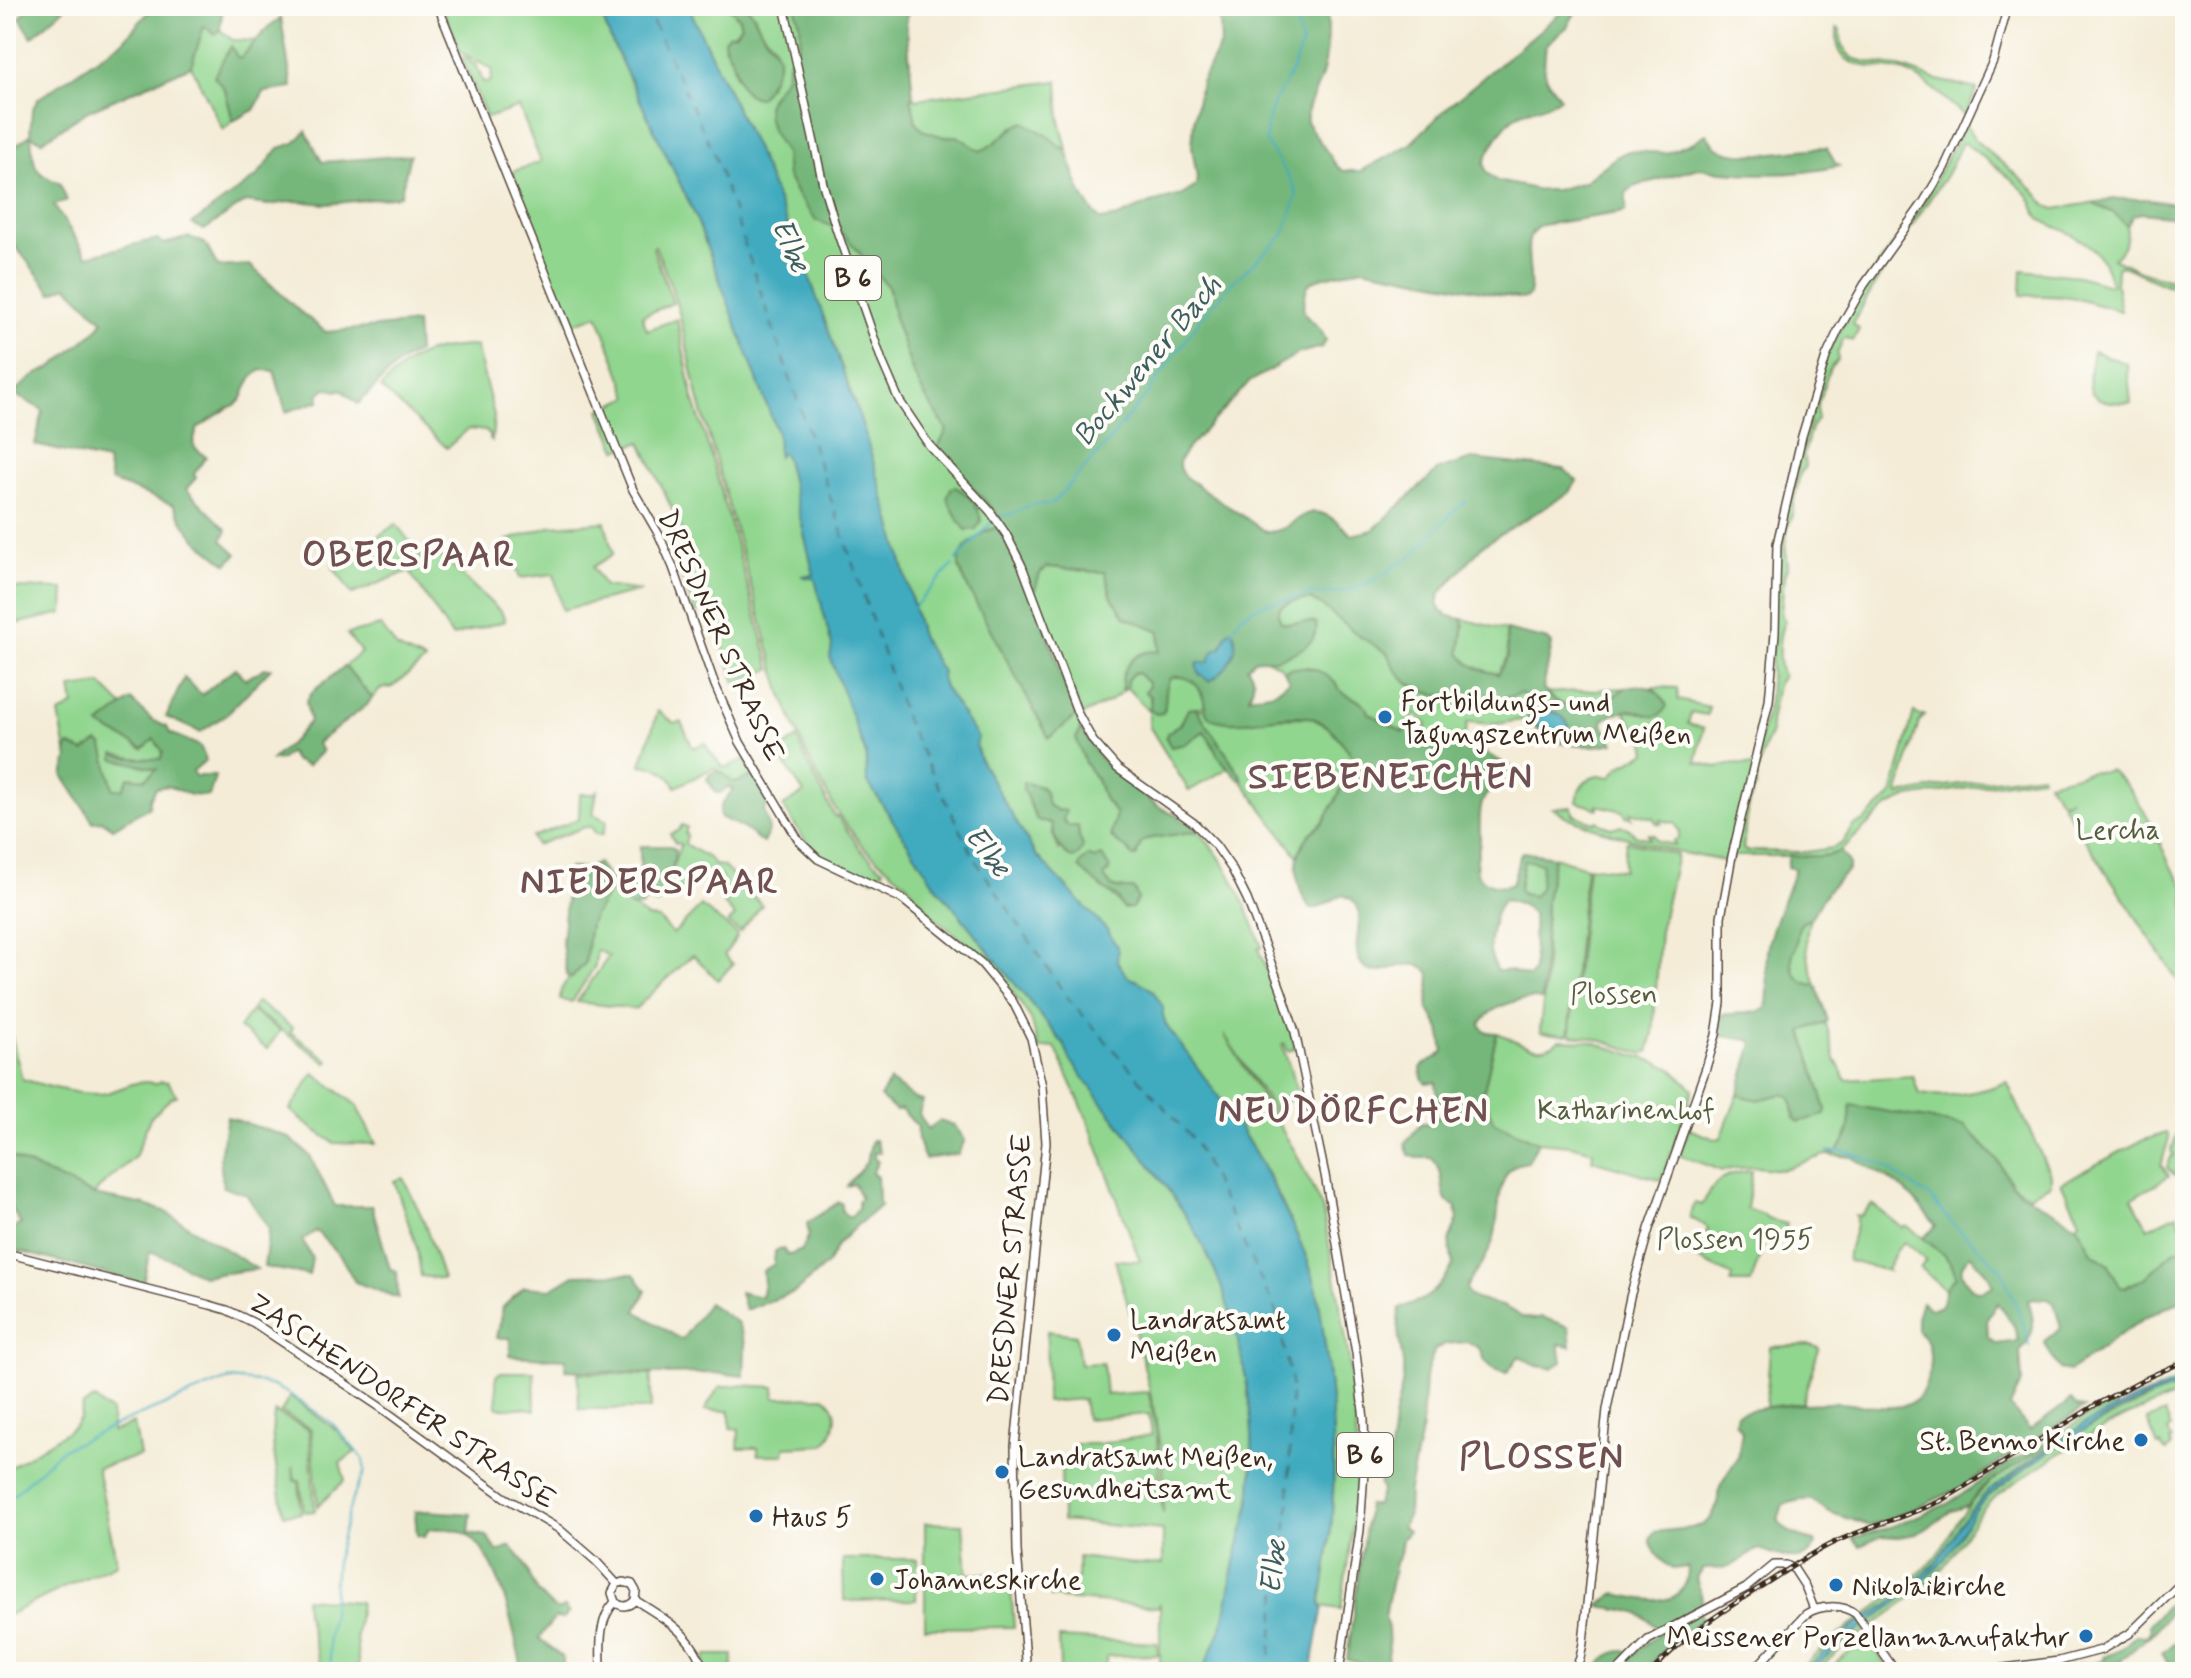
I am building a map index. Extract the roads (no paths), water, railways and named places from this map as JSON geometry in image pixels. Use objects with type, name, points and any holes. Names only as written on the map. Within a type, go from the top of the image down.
[{"type":"main road","name":"DRESDNER STRASSE","points":[[438,6],[633,490],[673,567],[715,685],[753,767],[806,849],[834,868],[902,899],[981,963],[1013,1002],[1031,1038],[1042,1086],[1046,1147],[1015,1446],[1017,1551],[1027,1672]]},
{"type":"main road","name":"B 6","points":[[784,6],[823,184],[882,361],[899,400],[929,445],[996,519],[1022,566],[1078,714],[1093,741],[1117,768],[1194,823],[1222,853],[1247,899],[1295,1032],[1351,1318],[1364,1419],[1360,1530],[1339,1672]]},
{"type":"main road","points":[[1574,1672],[1583,1643],[1607,1409],[1630,1297],[1657,1204],[1714,1043],[1721,1003],[1721,917],[1732,856],[1769,701],[1775,633],[1777,544],[1802,436],[1826,357],[1838,331],[1864,285],[1923,203],[1944,168],[1993,61],[2008,6]]},
{"type":"main road","name":"ZASCHENDORFER STRASSE","points":[[6,1253],[210,1305],[254,1323],[380,1407],[504,1497],[559,1529],[617,1584],[632,1584],[636,1591],[635,1600],[680,1633],[695,1649],[706,1672]]},
{"type":"main road","points":[[1617,1672],[1648,1640],[1746,1588],[1774,1565],[1794,1569],[1814,1609]]},
{"type":"main road","points":[[1973,1672],[2072,1659],[2101,1650],[2129,1634],[2185,1579]]},
{"type":"main road","points":[[617,1584],[612,1593],[615,1602],[624,1606],[631,1605],[635,1600]]},
{"type":"main road","points":[[601,1672],[602,1625],[615,1602]]},
{"type":"main road","points":[[1752,1672],[1804,1616],[1814,1609],[1828,1608],[1849,1610],[1859,1619],[1896,1672]]},
{"type":"water","name":"Elbe","points":[[598,6],[688,6],[763,165],[809,276],[861,421],[921,636],[942,672],[944,687],[978,738],[976,745],[980,760],[1035,854],[1107,930],[1118,948],[1117,962],[1129,978],[1153,991],[1163,1007],[1166,1025],[1250,1144],[1303,1248],[1321,1311],[1330,1385],[1334,1480],[1330,1543],[1320,1606],[1323,1607],[1311,1672],[1206,1672],[1204,1667],[1223,1620],[1248,1509],[1253,1457],[1247,1385],[1240,1349],[1218,1279],[1203,1246],[1173,1196],[1070,1059],[1065,1046],[933,882],[867,781],[866,755],[830,657],[832,646],[815,579],[801,576],[814,575],[786,459],[783,453],[778,456],[777,432],[695,215],[611,40]]},
{"type":"water","points":[[1232,630],[1235,644],[1231,659],[1209,681],[1199,674],[1198,663],[1209,662]]},
{"type":"water","points":[[1533,709],[1563,717],[1569,725],[1565,732],[1545,730],[1529,720]]},
{"type":"water","points":[[2185,1379],[2185,1385],[2133,1404],[2083,1430],[1991,1494],[1975,1511],[1936,1569],[1810,1672],[1804,1672],[1830,1646],[1890,1603],[1934,1565],[1966,1516],[1987,1492],[2084,1424]]},
{"type":"waterway","name":"Bockwener Bach","points":[[956,561],[1000,517],[1029,505],[1052,504],[1144,398],[1202,317],[1233,282],[1284,235],[1297,195],[1266,142],[1274,102],[1291,73],[1302,44],[1293,6]]},
{"type":"waterway","points":[[1232,630],[1241,616],[1263,604],[1312,594],[1348,591],[1376,579],[1415,553],[1466,501]]},
{"type":"waterway","points":[[913,608],[953,565]]},
{"type":"waterway","points":[[1827,1151],[1843,1151],[1881,1164],[1931,1198],[1950,1221],[2001,1269],[2023,1322],[2029,1346]]},
{"type":"waterway","points":[[6,1502],[61,1450],[216,1384],[230,1379],[258,1382],[291,1395],[332,1423],[363,1459],[365,1471],[352,1499],[336,1560],[328,1638],[332,1672]]},
{"type":"railway","points":[[1651,1672],[1704,1625],[1816,1552],[1848,1536],[1943,1500],[2097,1404],[2185,1361]]},
{"type":"place","name":"Fortbildungs- und Tagungszentrum Meißen","points":[[1385,717]]},
{"type":"place","name":"Landratsamt Meißen","points":[[1114,1335]]},
{"type":"place","name":"St. Benno Kirche","points":[[2141,1440]]},
{"type":"place","name":"Landratsamt Meißen, Gesundheitsamt","points":[[1002,1472]]},
{"type":"place","name":"Haus 5","points":[[756,1516]]},
{"type":"place","name":"Johanneskirche","points":[[877,1579]]},
{"type":"place","name":"Nikolaikirche","points":[[1836,1585]]},
{"type":"place","name":"Meissener Porzellanmanufaktur","points":[[2086,1636]]},
{"type":"district","name":"OBERSPAAR","points":[[409,553]]},
{"type":"district","name":"SIEBENEICHEN","points":[[1391,775]]},
{"type":"district","name":"NIEDERSPAAR","points":[[650,880]]},
{"type":"district","name":"NEUDÖRFCHEN","points":[[1354,1109]]},
{"type":"district","name":"PLOSSEN","points":[[1542,1455]]},
{"type":"park label","name":"Lercha","points":[[2118,829]]},
{"type":"park label","name":"Plossen","points":[[1614,993]]},
{"type":"park label","name":"Katharinenhof","points":[[1626,1109]]},
{"type":"park label","name":"Plossen 1955","points":[[1735,1238]]}]
